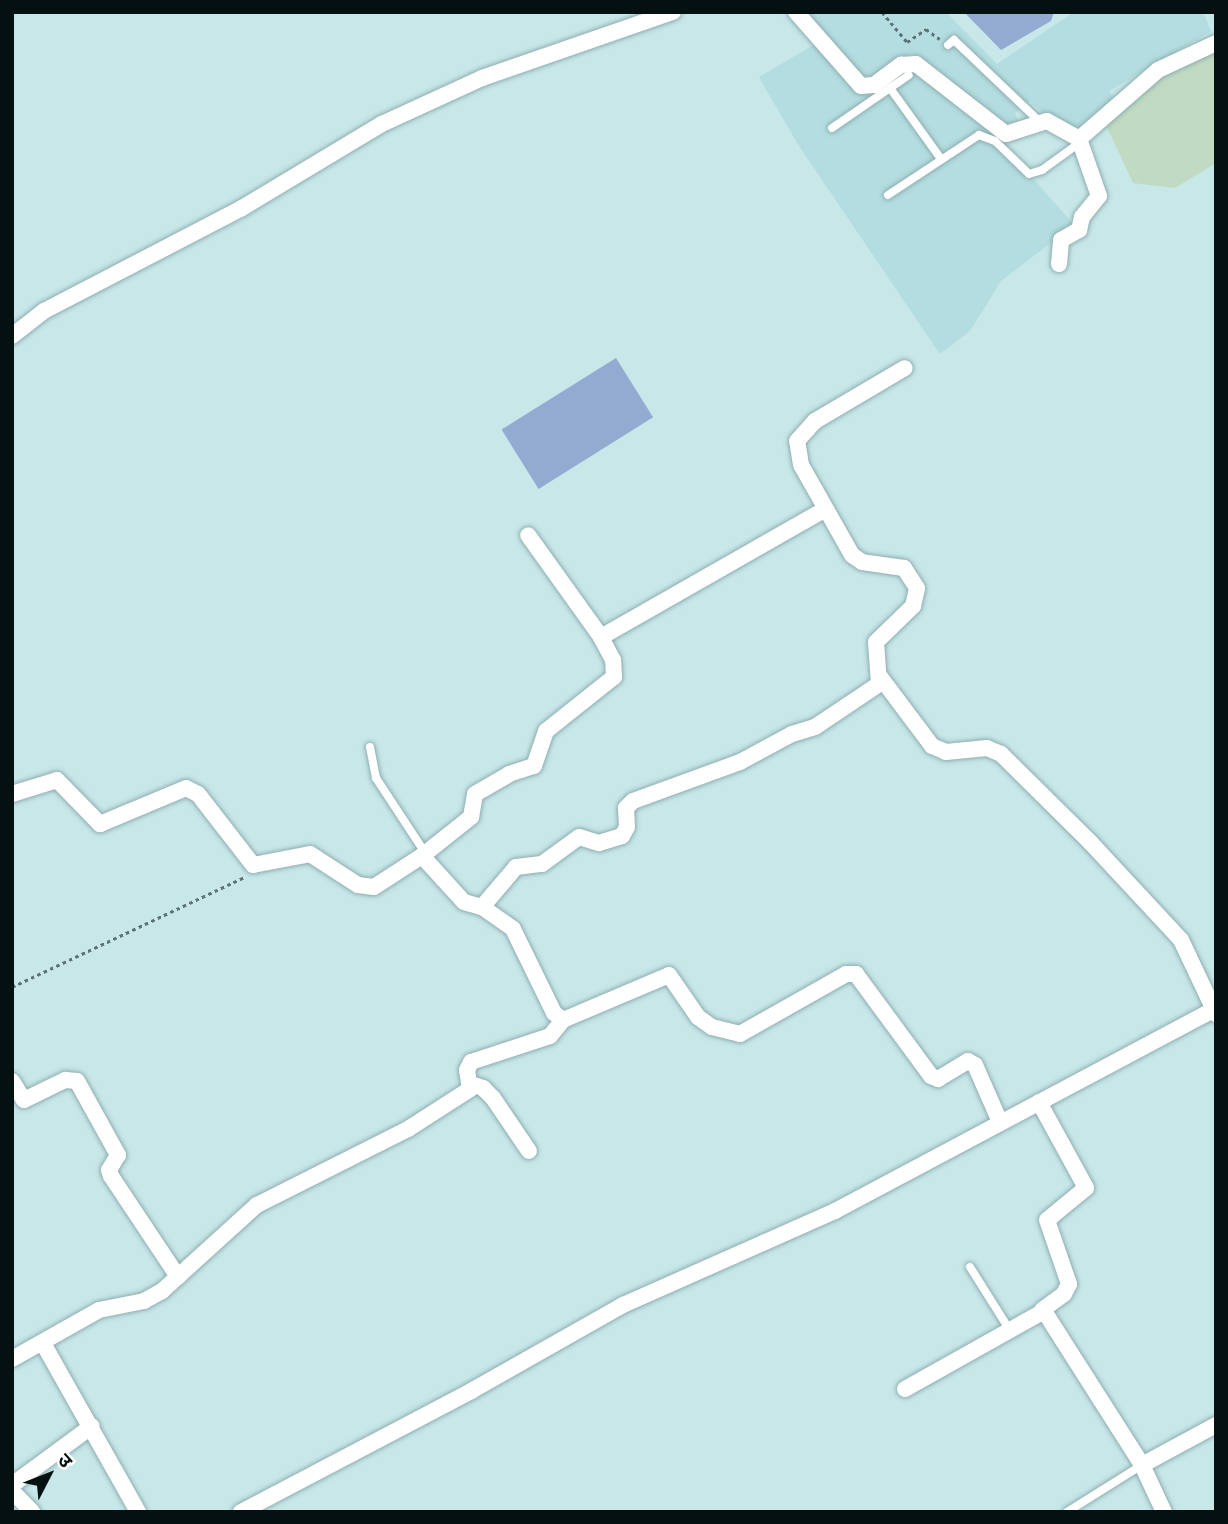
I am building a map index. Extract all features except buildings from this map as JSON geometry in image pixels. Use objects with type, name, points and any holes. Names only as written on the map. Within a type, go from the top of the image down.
[{"type":"street","points":[[12,336],[44,311],[115,270],[242,208],[382,124],[482,78],[673,12]]},
{"type":"street","points":[[796,12],[860,86],[874,85],[909,62],[1006,134],[1040,122],[1079,142],[1099,196],[1082,217],[1079,230],[1061,240],[1059,264]]},
{"type":"street","points":[[1079,142],[1158,70],[1216,43]]},
{"type":"street","points":[[241,1512],[471,1391],[622,1305],[835,1211],[1215,1011],[1181,940],[1090,842],[994,749],[946,752],[932,746],[881,678],[876,642],[913,606],[918,588],[904,568],[862,562],[852,555],[824,510],[797,453],[802,433],[905,368]]},
{"type":"street","points":[[601,637],[824,510]]},
{"type":"street","points":[[12,794],[57,780],[100,824],[186,788],[198,794],[247,860],[259,867],[310,854],[358,885],[374,887],[471,817],[475,794],[480,790],[534,766],[546,731],[614,677],[613,660],[601,637],[528,535]]},
{"type":"street","points":[[482,907],[516,867],[542,864],[579,837],[593,843],[614,840],[626,831],[626,808],[633,801],[740,762],[792,734],[821,724],[875,688],[881,678]]},
{"type":"street","points":[[423,854],[464,902],[482,907],[513,929],[554,1013],[563,1020]]},
{"type":"street","points":[[529,1152],[493,1098],[471,1084],[467,1070],[471,1062],[550,1035],[563,1020],[668,975],[698,1017],[712,1027],[740,1034],[851,973],[862,980],[934,1078],[968,1061],[975,1065],[1000,1122]]},
{"type":"street","points":[[12,1081],[24,1100],[65,1080],[77,1081],[118,1155],[109,1170],[111,1176],[178,1278]]},
{"type":"street","points":[[12,1359],[44,1345],[99,1310],[144,1301],[178,1278],[257,1205],[367,1153],[465,1094],[471,1084]]},
{"type":"street","points":[[905,1389],[1042,1310],[1064,1294],[1069,1284],[1047,1220],[1086,1188],[1039,1102]]},
{"type":"street","points":[[1042,1310],[1142,1465],[1164,1512]]},
{"type":"street","points":[[44,1345],[138,1512]]},
{"type":"street","points":[[1142,1465],[1216,1425]]},
{"type":"street","points":[[12,1486],[92,1426]]},
{"type":"street","points":[[12,1492],[32,1512]]},
{"type":"lane","points":[[948,46],[954,40],[1040,122]]},
{"type":"lane","points":[[832,128],[909,75]]},
{"type":"lane","points":[[890,88],[941,159]]},
{"type":"lane","points":[[888,195],[971,138],[988,136],[1023,171],[1035,174],[1079,142]]},
{"type":"lane","points":[[370,747],[376,778],[423,854]]},
{"type":"lane","points":[[970,1267],[1009,1329]]},
{"type":"lane","points":[[1067,1512],[1142,1465]]},
{"type":"path","points":[[882,12],[907,42],[926,29],[948,46]]},
{"type":"path","points":[[12,987],[235,883],[259,867]]},
{"type":"shaded area","points":[[804,12],[946,12],[997,64],[1074,12],[1203,12],[1211,31],[1109,91],[1115,102],[1075,130],[1044,114],[1030,101],[1015,113],[1020,127],[1003,126],[911,53],[871,80],[859,79]]},
{"type":"shaded area","points":[[964,12],[1054,12],[1051,21],[1001,50]]},
{"type":"shaded area","points":[[817,43],[862,94],[904,67],[914,69],[989,128],[1074,225],[1001,281],[970,331],[940,354],[799,146],[759,77]]},
{"type":"shaded area","points":[[616,358],[653,417],[539,489],[502,430]]},
{"type":"green space","points":[[1216,50],[1216,163],[1175,188],[1133,183],[1106,125],[1149,82]]}]
